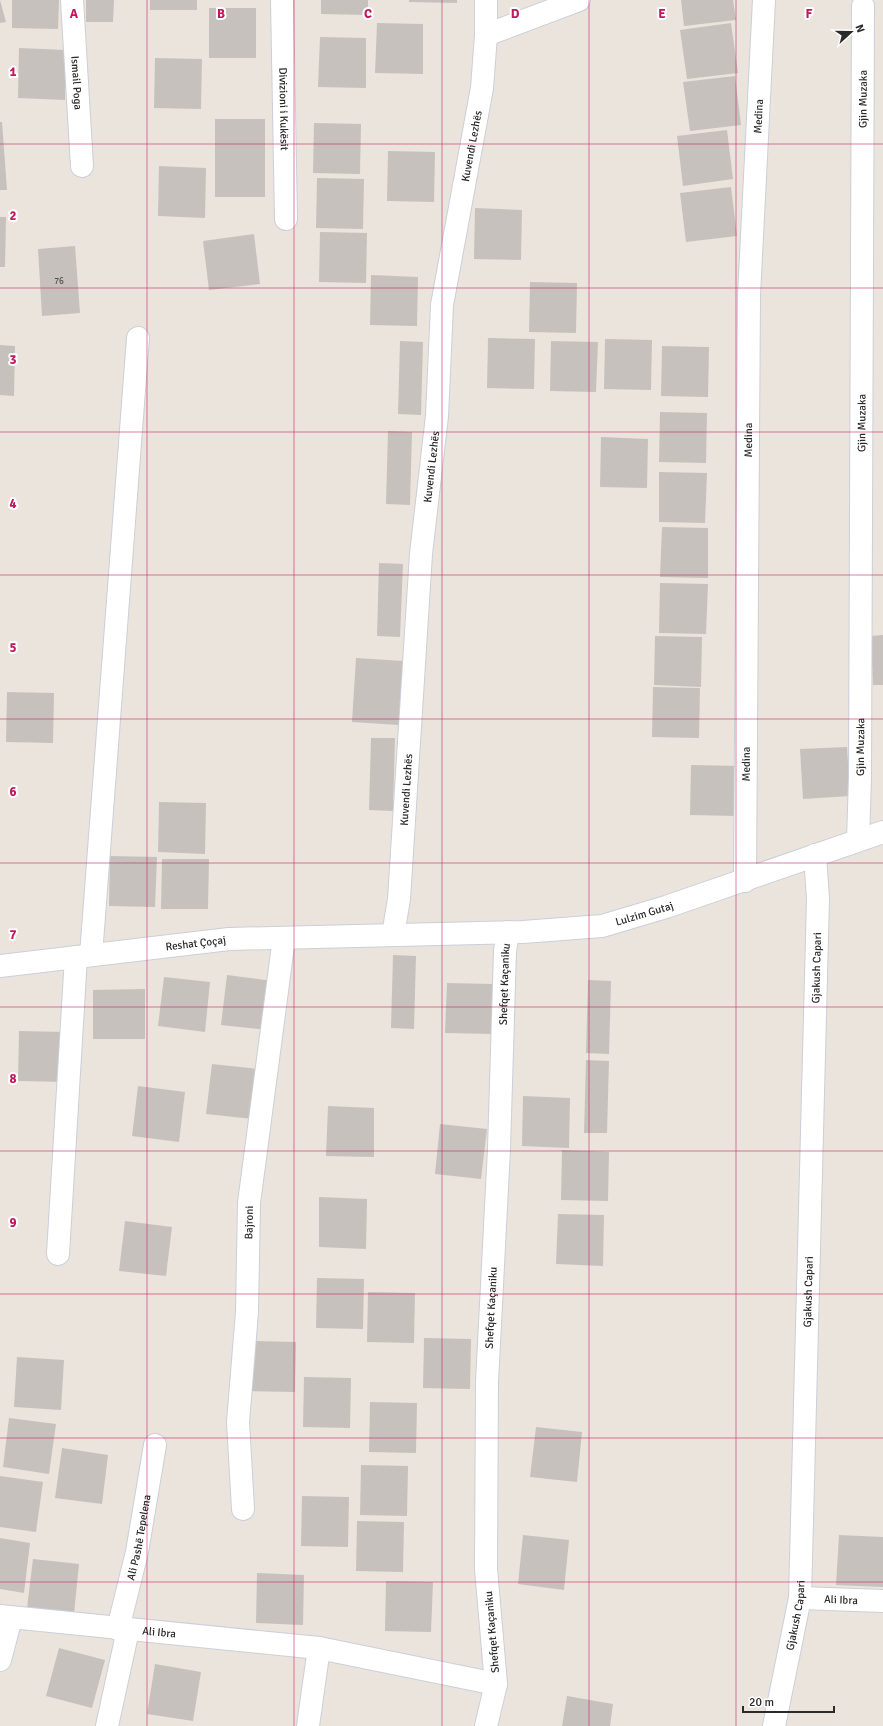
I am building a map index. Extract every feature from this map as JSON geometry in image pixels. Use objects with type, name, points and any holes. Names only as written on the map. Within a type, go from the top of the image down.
[{"type":"street","name":"Ismail Poga","points":[[72,0],[82,166]]},
{"type":"street","name":"Divizioni i Kukësit","points":[[282,0],[286,219]]},
{"type":"street","name":"Kuvendi Lezhës","points":[[393,935],[399,900],[422,554],[437,416],[442,305],[482,88],[486,35],[486,0]]},
{"type":"street","points":[[486,35],[578,0]]},
{"type":"street","name":"Medina","points":[[745,881],[749,295],[764,0]]},
{"type":"street","name":"Gjin Muzaka","points":[[858,840],[860,769],[863,6]]},
{"type":"street","points":[[58,1254],[138,338]]},
{"type":"street","name":"Lulzim Gutaj","points":[[393,935],[508,932],[602,926],[666,908],[883,832]]},
{"type":"street","name":"Gjakush Capari","points":[[774,1726],[800,1598],[818,899],[815,855]]},
{"type":"street","name":"Shefqet Kaçaniku","points":[[486,1726],[496,1684],[486,1569],[487,1382],[499,1149],[505,951],[508,932]]},
{"type":"street","name":"Reshat Çoçaj","points":[[0,966],[229,939],[393,935]]},
{"type":"street","name":"Bajroni","points":[[244,1509],[238,1422],[246,1312],[249,1203],[284,938]]},
{"type":"street","name":"Ali Pashë Tepelena","points":[[108,1726],[123,1629],[155,1445]]},
{"type":"street","name":"Ali Ibra","points":[[800,1598],[883,1601]]},
{"type":"street","points":[[0,1660],[6,1617]]},
{"type":"street","name":"Ali Ibra","points":[[6,1617],[319,1648],[496,1684]]},
{"type":"street","points":[[308,1726],[319,1648]]},
{"type":"building","points":[[0,0],[6,22],[0,23]]},
{"type":"building","points":[[12,0],[59,0],[58,29],[12,28]]},
{"type":"building","points":[[86,0],[114,0],[113,22],[86,22]]},
{"type":"building","points":[[150,0],[197,0],[197,10],[150,10]]},
{"type":"building","points":[[321,0],[368,0],[368,15],[321,14]]},
{"type":"building","points":[[409,0],[457,0],[457,3],[409,2]]},
{"type":"building","points":[[681,0],[733,0],[736,20],[684,26]]},
{"type":"building","points":[[209,8],[256,8],[256,58],[209,58]]},
{"type":"building","points":[[377,23],[423,24],[423,74],[375,73]]},
{"type":"building","points":[[731,23],[738,73],[687,79],[680,30]]},
{"type":"building","points":[[320,37],[366,38],[366,88],[318,87]]},
{"type":"building","points":[[19,48],[66,50],[65,100],[18,98]]},
{"type":"building","points":[[155,58],[202,59],[201,109],[154,108]]},
{"type":"building","points":[[735,76],[741,125],[690,131],[683,82]]},
{"type":"building","points":[[215,119],[265,119],[265,197],[215,197]]},
{"type":"building","points":[[0,122],[2,122],[7,190],[0,190]]},
{"type":"building","points":[[314,123],[361,124],[360,174],[313,173]]},
{"type":"building","points":[[727,130],[733,179],[683,186],[677,136]]},
{"type":"building","points":[[388,151],[435,152],[434,202],[387,201]]},
{"type":"building","points":[[159,166],[206,168],[205,218],[158,216]]},
{"type":"building","points":[[317,178],[364,179],[363,229],[316,228]]},
{"type":"building","points":[[731,187],[737,236],[686,242],[680,193]]},
{"type":"building","points":[[475,208],[522,210],[521,260],[474,259]]},
{"type":"building","points":[[0,217],[6,217],[5,267],[0,267]]},
{"type":"building","points":[[320,232],[367,233],[366,283],[319,282]]},
{"type":"building","points":[[254,234],[260,284],[209,290],[203,241]]},
{"type":"building","points":[[75,246],[80,313],[42,316],[38,249]]},
{"type":"building","points":[[371,275],[418,277],[417,326],[370,325]]},
{"type":"building","points":[[530,282],[577,283],[576,333],[529,332]]},
{"type":"building","points":[[488,338],[535,339],[534,389],[487,388]]},
{"type":"building","points":[[605,339],[652,340],[651,390],[604,389]]},
{"type":"building","points":[[400,341],[423,342],[421,415],[398,414]]},
{"type":"building","points":[[551,341],[598,342],[596,392],[550,391]]},
{"type":"building","points":[[0,345],[15,346],[14,396],[0,395]]},
{"type":"building","points":[[662,346],[709,347],[708,397],[661,396]]},
{"type":"building","points":[[660,412],[707,413],[706,463],[659,462]]},
{"type":"building","points":[[388,431],[412,432],[410,505],[386,504]]},
{"type":"building","points":[[601,437],[648,439],[647,488],[600,487]]},
{"type":"building","points":[[659,472],[707,473],[705,523],[659,522]]},
{"type":"building","points":[[662,527],[708,528],[708,578],[660,577]]},
{"type":"building","points":[[379,563],[403,564],[400,637],[377,636]]},
{"type":"building","points":[[660,583],[708,584],[706,634],[659,633]]},
{"type":"building","points":[[883,635],[883,685],[873,685],[871,636]]},
{"type":"building","points":[[655,636],[702,637],[701,687],[654,685]]},
{"type":"building","points":[[356,658],[403,661],[399,725],[352,722]]},
{"type":"building","points":[[653,687],[700,688],[699,738],[652,737]]},
{"type":"building","points":[[7,692],[54,693],[53,743],[6,742]]},
{"type":"building","points":[[371,738],[395,738],[393,811],[369,810]]},
{"type":"building","points":[[847,747],[850,796],[803,799],[800,749]]},
{"type":"building","points":[[691,765],[738,766],[737,816],[690,815]]},
{"type":"building","points":[[159,802],[206,803],[205,854],[158,852]]},
{"type":"building","points":[[110,856],[157,857],[155,907],[109,906]]},
{"type":"building","points":[[162,859],[209,859],[208,909],[161,909]]},
{"type":"building","points":[[393,955],[416,956],[414,1029],[391,1028]]},
{"type":"building","points":[[227,975],[273,981],[268,1030],[221,1025]]},
{"type":"building","points":[[164,977],[210,982],[205,1032],[158,1026]]},
{"type":"building","points":[[588,980],[611,981],[609,1054],[586,1053]]},
{"type":"building","points":[[447,983],[493,984],[493,1034],[445,1033]]},
{"type":"building","points":[[145,989],[145,1039],[93,1039],[93,990]]},
{"type":"building","points":[[19,1031],[66,1032],[65,1082],[18,1081]]},
{"type":"building","points":[[586,1060],[609,1061],[607,1133],[584,1133]]},
{"type":"building","points":[[212,1064],[258,1069],[253,1119],[206,1114]]},
{"type":"building","points":[[138,1086],[185,1092],[179,1142],[132,1136]]},
{"type":"building","points":[[523,1096],[570,1098],[569,1148],[522,1146]]},
{"type":"building","points":[[328,1106],[374,1108],[374,1157],[326,1156]]},
{"type":"building","points":[[440,1124],[487,1129],[481,1179],[435,1174]]},
{"type":"building","points":[[562,1150],[609,1152],[608,1201],[561,1200]]},
{"type":"building","points":[[319,1197],[367,1199],[366,1249],[319,1247]]},
{"type":"building","points":[[558,1214],[604,1215],[603,1266],[556,1264]]},
{"type":"building","points":[[125,1221],[172,1227],[166,1276],[119,1271]]},
{"type":"building","points":[[317,1278],[364,1279],[363,1329],[316,1328]]},
{"type":"building","points":[[368,1292],[415,1293],[414,1343],[367,1342]]},
{"type":"building","points":[[424,1338],[471,1339],[470,1389],[423,1388]]},
{"type":"building","points":[[249,1341],[296,1342],[295,1392],[248,1391]]},
{"type":"building","points":[[17,1357],[64,1360],[61,1410],[14,1407]]},
{"type":"building","points":[[304,1377],[351,1378],[350,1428],[303,1427]]},
{"type":"building","points":[[370,1402],[417,1403],[416,1453],[369,1452]]},
{"type":"building","points":[[9,1418],[56,1424],[49,1474],[3,1467]]},
{"type":"building","points":[[536,1427],[582,1432],[577,1482],[530,1477]]},
{"type":"building","points":[[62,1448],[108,1455],[102,1504],[55,1498]]},
{"type":"building","points":[[361,1465],[408,1466],[407,1516],[360,1515]]},
{"type":"building","points":[[0,1476],[43,1482],[36,1532],[0,1527]]},
{"type":"building","points":[[302,1496],[349,1497],[348,1547],[301,1546]]},
{"type":"building","points":[[357,1521],[404,1522],[403,1572],[356,1571]]},
{"type":"building","points":[[523,1535],[569,1540],[564,1590],[518,1584]]},
{"type":"building","points":[[839,1535],[883,1537],[883,1587],[836,1585]]},
{"type":"building","points":[[0,1538],[30,1543],[24,1593],[0,1589]]},
{"type":"building","points":[[33,1559],[79,1564],[74,1614],[27,1608]]},
{"type":"building","points":[[257,1573],[304,1575],[303,1625],[256,1623]]},
{"type":"building","points":[[386,1581],[433,1582],[431,1632],[385,1631]]},
{"type":"building","points":[[59,1648],[105,1660],[92,1708],[46,1696]]},
{"type":"building","points":[[155,1664],[201,1672],[193,1721],[147,1714]]},
{"type":"building","points":[[567,1696],[613,1704],[610,1726],[562,1726]]}]
